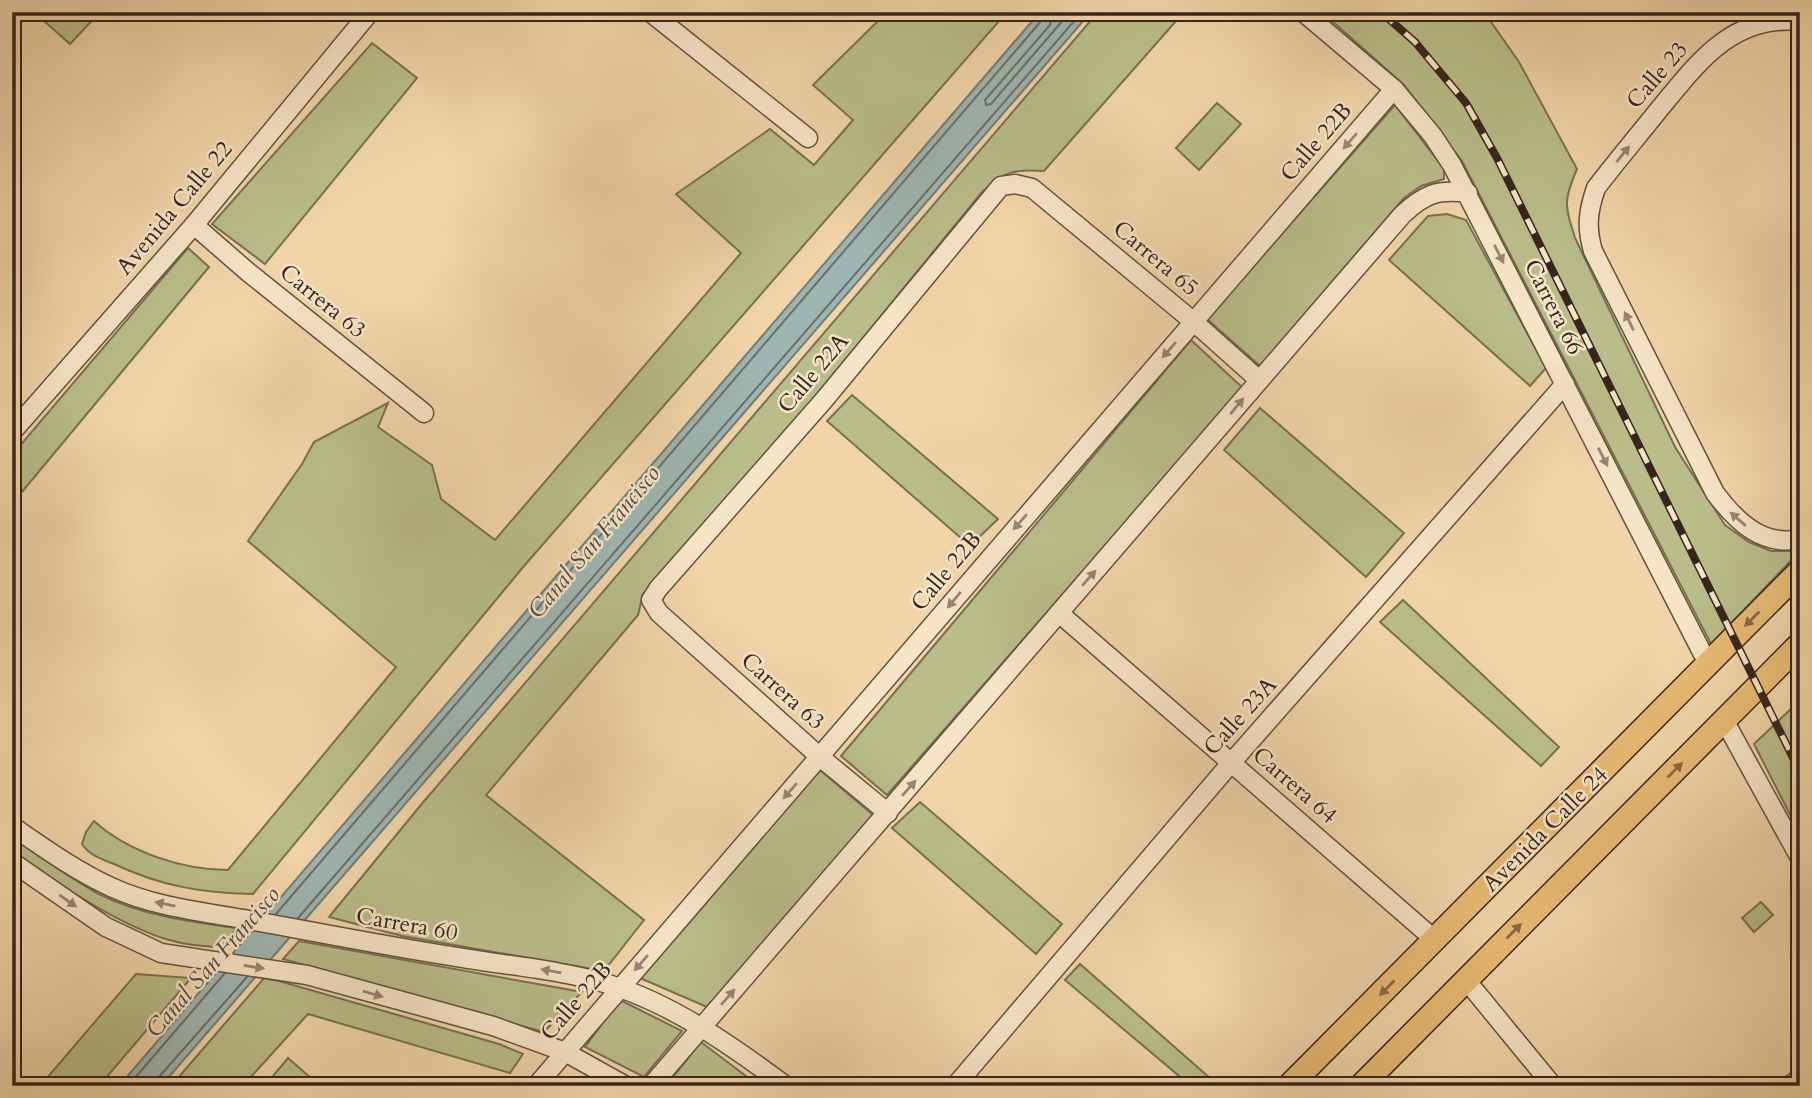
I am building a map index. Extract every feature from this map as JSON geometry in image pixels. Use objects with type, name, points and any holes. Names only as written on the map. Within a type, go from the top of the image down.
[{"type":"main road","name":"Avenida Calle 24","points":[[1289,1086],[1800,570]]},
{"type":"main road","points":[[1361,1086],[1800,644]]},
{"type":"street","name":"Avenida Calle 22","points":[[12,432],[194,225],[370,12]]},
{"type":"street","points":[[650,12],[808,138]]},
{"type":"street","name":"Carrera 66","points":[[1303,12],[1394,89],[1433,136],[1468,193],[1708,664]]},
{"type":"street","name":"Calle 23","points":[[1800,21],[1761,23],[1740,31],[1698,62],[1596,188],[1588,211],[1587,232],[1593,251],[1714,493],[1729,512],[1761,536],[1775,541],[1800,539]]},
{"type":"street","name":"Calle 22B","points":[[536,1086],[1394,89]]},
{"type":"street","name":"Carrera 65","points":[[1015,184],[1032,188],[1194,322],[1259,380]]},
{"type":"street","name":"Calle 22A","points":[[651,600],[824,400],[1002,186],[1015,184]]},
{"type":"street","points":[[651,1086],[1403,214],[1418,201],[1438,192],[1468,193]]},
{"type":"street","name":"Carrera 63","points":[[194,225],[248,272],[424,413]]},
{"type":"street","name":"Calle 23A","points":[[955,1086],[1231,762],[1565,384]]},
{"type":"street","name":"Carrera 63","points":[[651,600],[659,613],[820,757],[888,813]]},
{"type":"street","name":"Carrera 64","points":[[1059,613],[1435,940]]},
{"type":"street","points":[[1724,720],[1800,858]]},
{"type":"street","name":"Carrera 60","points":[[12,826],[55,855],[111,887],[149,901],[331,935],[573,975],[620,988],[701,1027],[786,1086]]},
{"type":"street","points":[[12,862],[106,927],[161,953],[307,975],[493,1026],[565,1052],[626,1086]]},
{"type":"street","points":[[1466,980],[1553,1086]]},
{"type":"green space","points":[[34,12],[100,12],[70,44]]},
{"type":"green space","points":[[887,12],[1007,12],[524,566],[253,894],[199,890],[165,883],[131,872],[89,851],[82,844],[94,821],[123,842],[157,857],[193,867],[228,870],[396,667],[248,541],[302,464],[314,442],[388,403],[378,427],[432,465],[441,499],[495,540],[741,253],[676,194],[770,129],[814,165],[853,120],[813,85]]},
{"type":"green space","points":[[1098,12],[1184,12],[1044,171],[1024,170],[1010,173],[982,192],[792,425],[643,594],[638,615],[486,795],[644,920],[604,971],[402,936],[329,917],[420,806]]},
{"type":"green space","points":[[1322,12],[1484,12],[1519,62],[1577,169],[1569,189],[1567,204],[1575,238],[1675,447],[1725,525],[1749,542],[1771,551],[1800,551],[1711,644],[1462,161],[1404,85]]},
{"type":"green space","points":[[372,43],[417,78],[265,264],[212,224]]},
{"type":"green space","points":[[1217,103],[1241,124],[1199,170],[1176,148]]},
{"type":"green space","points":[[1395,105],[1444,169],[1444,179],[1421,186],[1404,198],[1260,366],[1207,319]]},
{"type":"green space","points":[[1447,214],[1466,220],[1546,368],[1530,386],[1389,260],[1428,216]]},
{"type":"green space","points":[[188,248],[209,267],[12,504],[12,455]]},
{"type":"green space","points":[[1191,340],[1243,388],[887,795],[841,756]]},
{"type":"green space","points":[[852,395],[998,519],[970,546],[827,421]]},
{"type":"green space","points":[[1260,408],[1404,533],[1366,577],[1224,450]]},
{"type":"green space","points":[[1403,600],[1559,747],[1541,766],[1380,622]]},
{"type":"green space","points":[[1794,706],[1800,723],[1800,834],[1754,744]]},
{"type":"green space","points":[[820,770],[873,815],[707,1007],[640,978]]},
{"type":"green space","points":[[920,802],[1062,924],[1036,954],[892,828]]},
{"type":"green space","points":[[12,837],[77,881],[115,901],[166,917],[236,928],[225,948],[183,943],[157,936],[92,904],[49,877],[12,851]]},
{"type":"green space","points":[[1761,902],[1773,915],[1754,932],[1742,918]]},
{"type":"green space","points":[[299,941],[582,992],[544,1032],[283,959]]},
{"type":"green space","points":[[1080,964],[1219,1086],[1191,1086],[1065,980]]},
{"type":"green space","points":[[136,974],[191,978],[99,1086],[40,1086]]},
{"type":"green space","points":[[265,977],[499,1044],[523,1054],[510,1073],[308,1014],[248,1080],[254,1086],[171,1086]]},
{"type":"green space","points":[[620,1000],[682,1031],[644,1077],[585,1047]]},
{"type":"green space","points":[[701,1042],[759,1086],[666,1086]]},
{"type":"green space","points":[[288,1058],[320,1086],[273,1086],[268,1082]]},
{"type":"green space","points":[[1800,1066],[1800,1086],[1773,1086]]},
{"type":"water","name":"Canal San Francisco","points":[[1040,12],[1091,12],[161,1086],[119,1086]]},
{"type":"railway","points":[[1381,12],[1415,42],[1466,103],[1497,158],[1800,772]]}]
